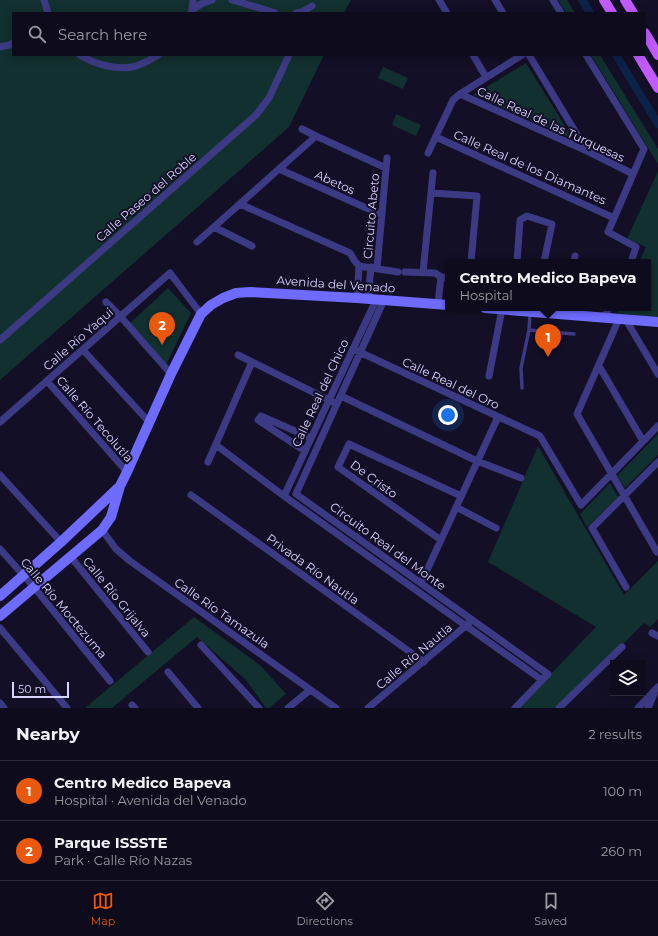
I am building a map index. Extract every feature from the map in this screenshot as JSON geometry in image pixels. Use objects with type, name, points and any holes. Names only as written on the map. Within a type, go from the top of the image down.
[{"type":"main road","points":[[604,0],[611,12]]},
{"type":"main road","points":[[625,0],[632,12]]},
{"type":"main road","points":[[646,35],[658,55]]},
{"type":"main road","points":[[639,56],[658,88]]},
{"type":"street","points":[[44,0],[46,12]]},
{"type":"street","points":[[192,12],[193,0]]},
{"type":"street","points":[[192,12],[201,4],[212,0]]},
{"type":"street","points":[[232,0],[272,12]]},
{"type":"street","points":[[439,0],[446,12]]},
{"type":"street","points":[[495,0],[502,12]]},
{"type":"street","points":[[553,0],[559,12]]},
{"type":"street","points":[[302,12],[312,6]]},
{"type":"street","points":[[0,47],[12,44]]},
{"type":"street","points":[[82,56],[97,63],[114,67],[131,67],[148,62],[157,56]]},
{"type":"street","name":"Calle Paseo del Roble","points":[[0,340],[256,115],[269,98],[289,56]]},
{"type":"street","points":[[474,56],[486,77]]},
{"type":"street","points":[[428,153],[453,100],[486,77],[520,56]]},
{"type":"street","points":[[530,56],[587,151]]},
{"type":"street","points":[[587,56],[644,149],[608,232],[636,247],[633,259]]},
{"type":"street","name":"Calle Real de las Turquesas","points":[[460,94],[587,151],[634,174]]},
{"type":"street","name":"Circuito Abeto","points":[[240,204],[350,253],[359,266],[374,268],[382,216],[386,168],[302,129]]},
{"type":"street","points":[[197,242],[316,136]]},
{"type":"street","name":"Calle Real de los Diamantes","points":[[436,137],[614,218]]},
{"type":"street","points":[[386,168],[387,158]]},
{"type":"street","name":"Abetos","points":[[279,169],[382,216]]},
{"type":"street","points":[[423,272],[433,173]]},
{"type":"street","points":[[431,193],[477,196],[471,259]]},
{"type":"street","points":[[516,259],[520,220],[527,216],[552,224],[545,259]]},
{"type":"street","points":[[214,227],[252,246]]},
{"type":"street","points":[[357,298],[359,266]]},
{"type":"street","points":[[376,300],[374,268],[401,272],[435,273],[444,278],[443,305]]},
{"type":"street","name":"Calle Río Yaqui","points":[[0,422],[170,273],[201,314]]},
{"type":"street","name":"Avenida del Venado","points":[[201,314],[211,305],[223,298],[236,293],[250,292],[357,298],[443,305]]},
{"type":"street","name":"Calle Real del Chico","points":[[284,496],[376,300]]},
{"type":"street","name":"Circuito Real del Monte","points":[[216,445],[284,496],[542,680],[548,674],[296,494],[361,353],[376,300]]},
{"type":"street","points":[[106,302],[171,374]]},
{"type":"street","points":[[489,376],[502,311]]},
{"type":"street","points":[[564,311],[604,318],[658,322]]},
{"type":"street","points":[[604,318],[608,311]]},
{"type":"street","points":[[0,616],[102,530],[111,517],[120,486],[171,374],[201,314]]},
{"type":"street","points":[[623,320],[599,366],[577,414],[656,552]]},
{"type":"street","points":[[623,320],[658,374]]},
{"type":"street","name":"Calle Real del Oro","points":[[353,349],[540,436],[581,505],[611,473]]},
{"type":"street","points":[[83,350],[149,422]]},
{"type":"street","points":[[238,355],[337,404]]},
{"type":"street","points":[[208,462],[252,362]]},
{"type":"street","points":[[599,366],[643,441]]},
{"type":"street","name":"Calle Río Tecolutla","points":[[47,381],[127,472]]},
{"type":"street","points":[[341,396],[477,461],[520,478]]},
{"type":"street","points":[[305,451],[258,420],[261,416],[311,438]]},
{"type":"street","points":[[420,583],[498,417]]},
{"type":"street","points":[[611,473],[658,426]]},
{"type":"street","name":"De Cristo","points":[[441,540],[338,467],[349,444],[461,496]]},
{"type":"street","points":[[626,587],[592,528],[657,465]]},
{"type":"street","points":[[0,474],[61,542]]},
{"type":"street","points":[[0,596],[61,542],[120,486]]},
{"type":"street","name":"Privada Río Nautla","points":[[191,495],[424,662]]},
{"type":"street","points":[[456,507],[496,528]]},
{"type":"street","name":"Calle Río Tamazula","points":[[102,530],[116,549],[130,561],[336,708]]},
{"type":"street","name":"Calle Río Moctezuma","points":[[0,549],[34,587],[110,682]]},
{"type":"street","name":"Calle Río Grijalva","points":[[70,556],[148,652]]},
{"type":"street","name":"Calle Río Nautla","points":[[368,708],[473,620]]},
{"type":"street","points":[[0,628],[67,708]]},
{"type":"street","points":[[201,645],[259,708]]},
{"type":"street","points":[[559,708],[622,647]]},
{"type":"street","points":[[168,672],[198,708]]},
{"type":"street","points":[[515,708],[542,680]]},
{"type":"street","points":[[638,708],[657,689]]},
{"type":"street","points":[[648,708],[657,689]]},
{"type":"street","points":[[288,708],[310,690]]},
{"type":"street","points":[[0,703],[4,708]]},
{"type":"lane","points":[[522,388],[521,368],[529,330],[526,311]]},
{"type":"lane","points":[[529,330],[574,334]]},
{"type":"green space","points":[[0,0],[351,0],[345,12],[12,12],[12,56],[324,56],[289,127],[0,380]]},
{"type":"green space","points":[[558,0],[567,0],[574,12],[565,12]]},
{"type":"green space","points":[[592,56],[601,56],[658,149],[658,164]]},
{"type":"green space","points":[[526,63],[573,139],[473,95]]},
{"type":"green space","points":[[383,67],[408,78],[403,89],[378,78]]},
{"type":"green space","points":[[396,114],[421,125],[416,136],[392,125]]},
{"type":"green space","points":[[658,171],[658,318],[617,313],[618,311],[651,311],[651,259],[640,259],[646,247],[627,239]]},
{"type":"green space","points":[[168,288],[191,313],[166,365],[129,324]]},
{"type":"green space","points":[[658,434],[658,455],[625,488],[617,476]]},
{"type":"green space","points":[[538,446],[624,595],[658,561],[658,619],[650,627],[644,623],[559,708],[518,708],[596,627],[488,562]]},
{"type":"green space","points":[[610,483],[618,497],[587,527],[580,514]]},
{"type":"green space","points":[[194,617],[261,666],[286,694],[269,708],[266,708],[246,680],[197,637],[112,708],[85,708]]},
{"type":"waterway","points":[[582,0],[589,12]]},
{"type":"waterway","points":[[617,56],[658,124]]},
{"type":"place","name":"Parque ISSSTE","points":[[162,345]]},
{"type":"place","name":"Centro Medico Bapeva","points":[[548,357]]}]
